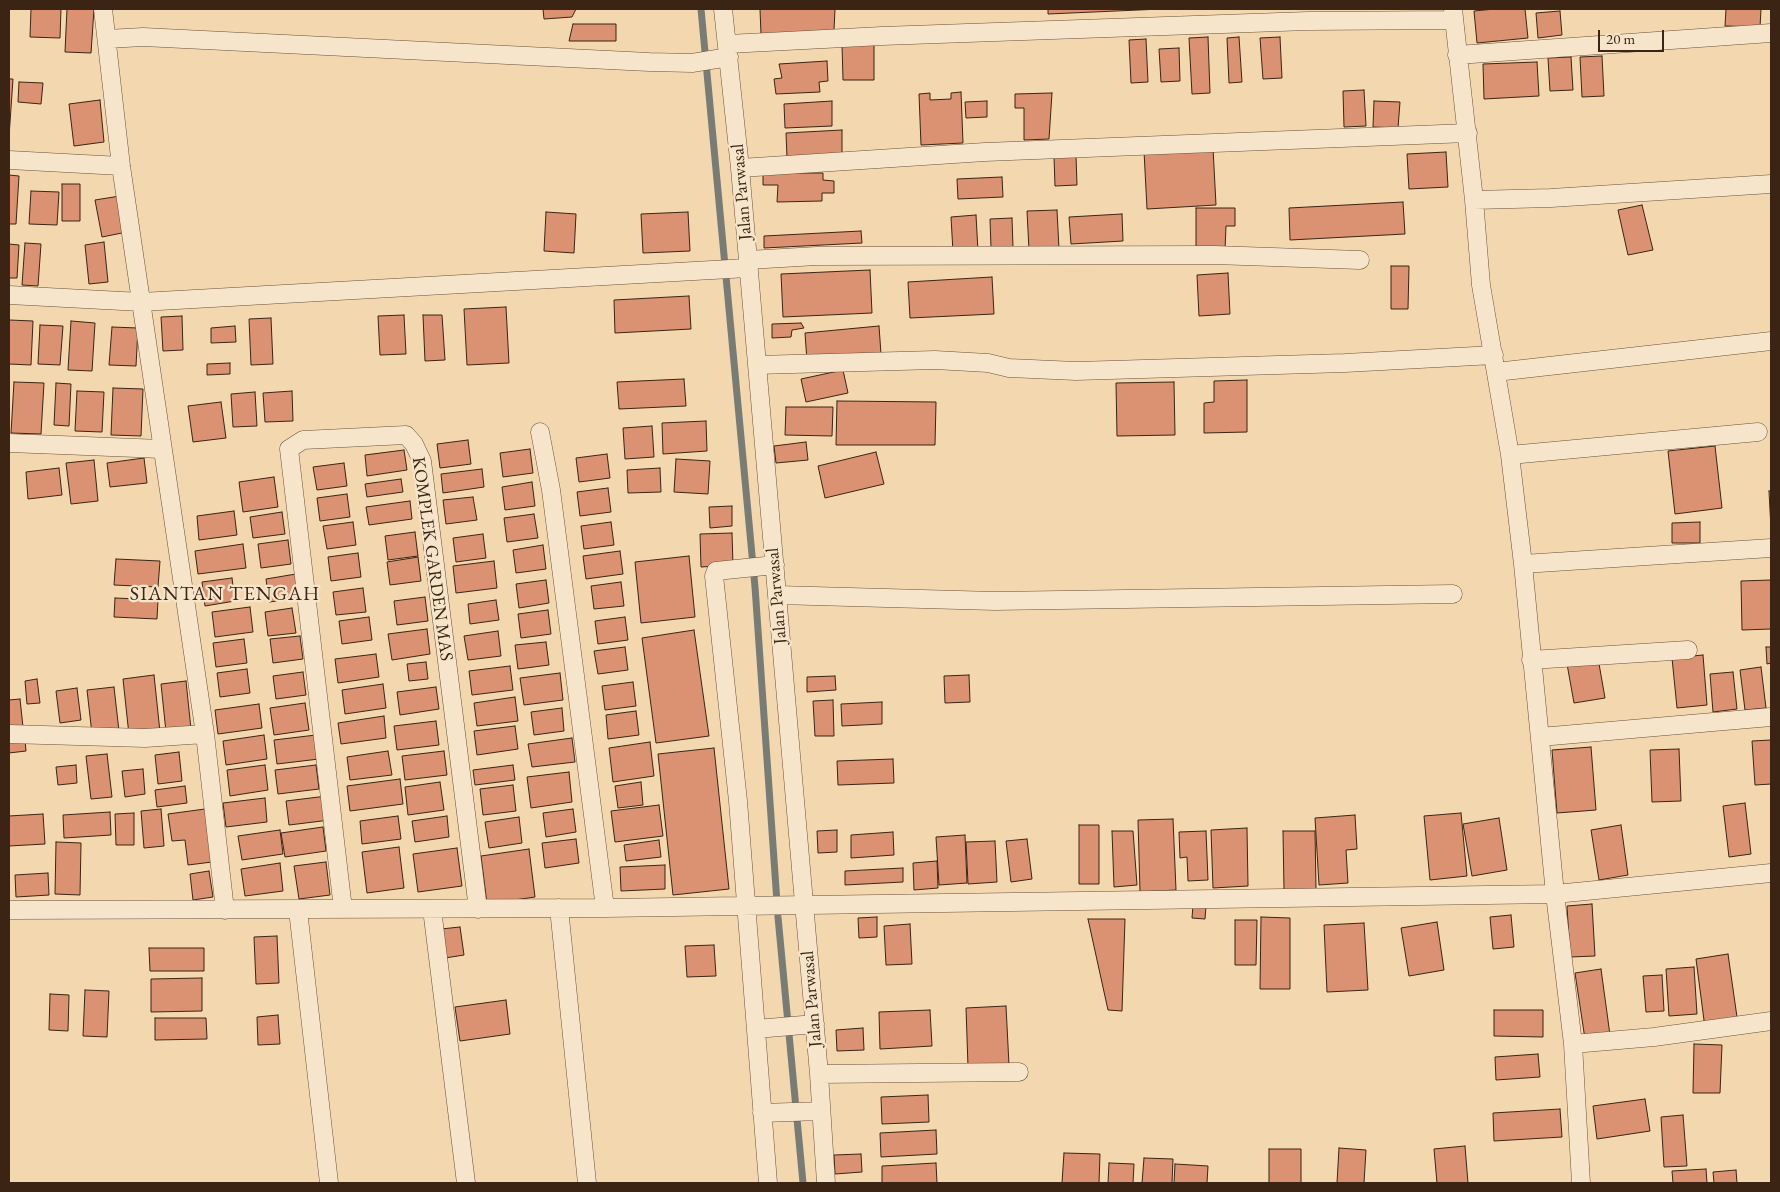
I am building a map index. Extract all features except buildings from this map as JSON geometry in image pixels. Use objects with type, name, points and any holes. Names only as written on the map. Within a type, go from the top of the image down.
[{"type":"street","points":[[103,9],[121,166],[205,734],[225,910]]},
{"type":"street","name":"Jalan Parwasal","points":[[723,9],[724,54],[740,168],[745,265],[757,365],[769,566],[777,596],[806,1025],[819,1074],[814,1111],[826,1183]]},
{"type":"street","points":[[106,38],[170,38],[509,56],[692,63],[724,54],[882,36],[1298,22],[1454,14],[1457,55],[1468,133],[1481,285],[1510,455],[1523,564],[1555,894],[1573,1044],[1581,1183]]},
{"type":"street","points":[[1457,55],[1771,33]]},
{"type":"street","points":[[740,168],[985,152],[1468,133]]},
{"type":"street","points":[[9,160],[121,166]]},
{"type":"street","points":[[1474,200],[1551,198],[1771,184]]},
{"type":"street","points":[[9,295],[141,302],[713,269],[817,256],[1214,255],[1360,260]]},
{"type":"street","points":[[757,365],[935,360],[988,364],[1009,368],[1076,371],[1345,363],[1495,363],[1771,341]]},
{"type":"street","points":[[540,432],[551,490],[605,908]]},
{"type":"street","points":[[1510,455],[1758,432]]},
{"type":"street","name":"KOMPLEK GARDEN MAS","points":[[343,909],[289,449],[303,440],[406,435],[414,444],[422,461],[478,909]]},
{"type":"street","points":[[9,443],[162,449]]},
{"type":"street","points":[[1523,564],[1771,548]]},
{"type":"street","points":[[768,1183],[756,1029],[755,905],[738,801],[714,585],[716,571],[769,566]]},
{"type":"street","points":[[777,596],[995,601],[1453,594]]},
{"type":"street","points":[[1531,660],[1688,650]]},
{"type":"street","points":[[1540,737],[1771,717]]},
{"type":"street","points":[[9,734],[145,738],[205,734]]},
{"type":"street","points":[[9,910],[605,908],[1555,894],[1771,873]]},
{"type":"street","points":[[559,908],[587,1183]]},
{"type":"street","points":[[432,909],[466,1183]]},
{"type":"street","points":[[298,910],[329,1183]]},
{"type":"street","points":[[1573,1044],[1771,1021]]},
{"type":"street","points":[[756,1029],[806,1025]]},
{"type":"street","points":[[819,1074],[1019,1072]]},
{"type":"street","points":[[762,1113],[814,1111]]},
{"type":"waterway","points":[[701,9],[755,587],[778,917],[803,1183]]},
{"type":"district","name":"SIANTAN TENGAH","points":[[225,595]]}]
